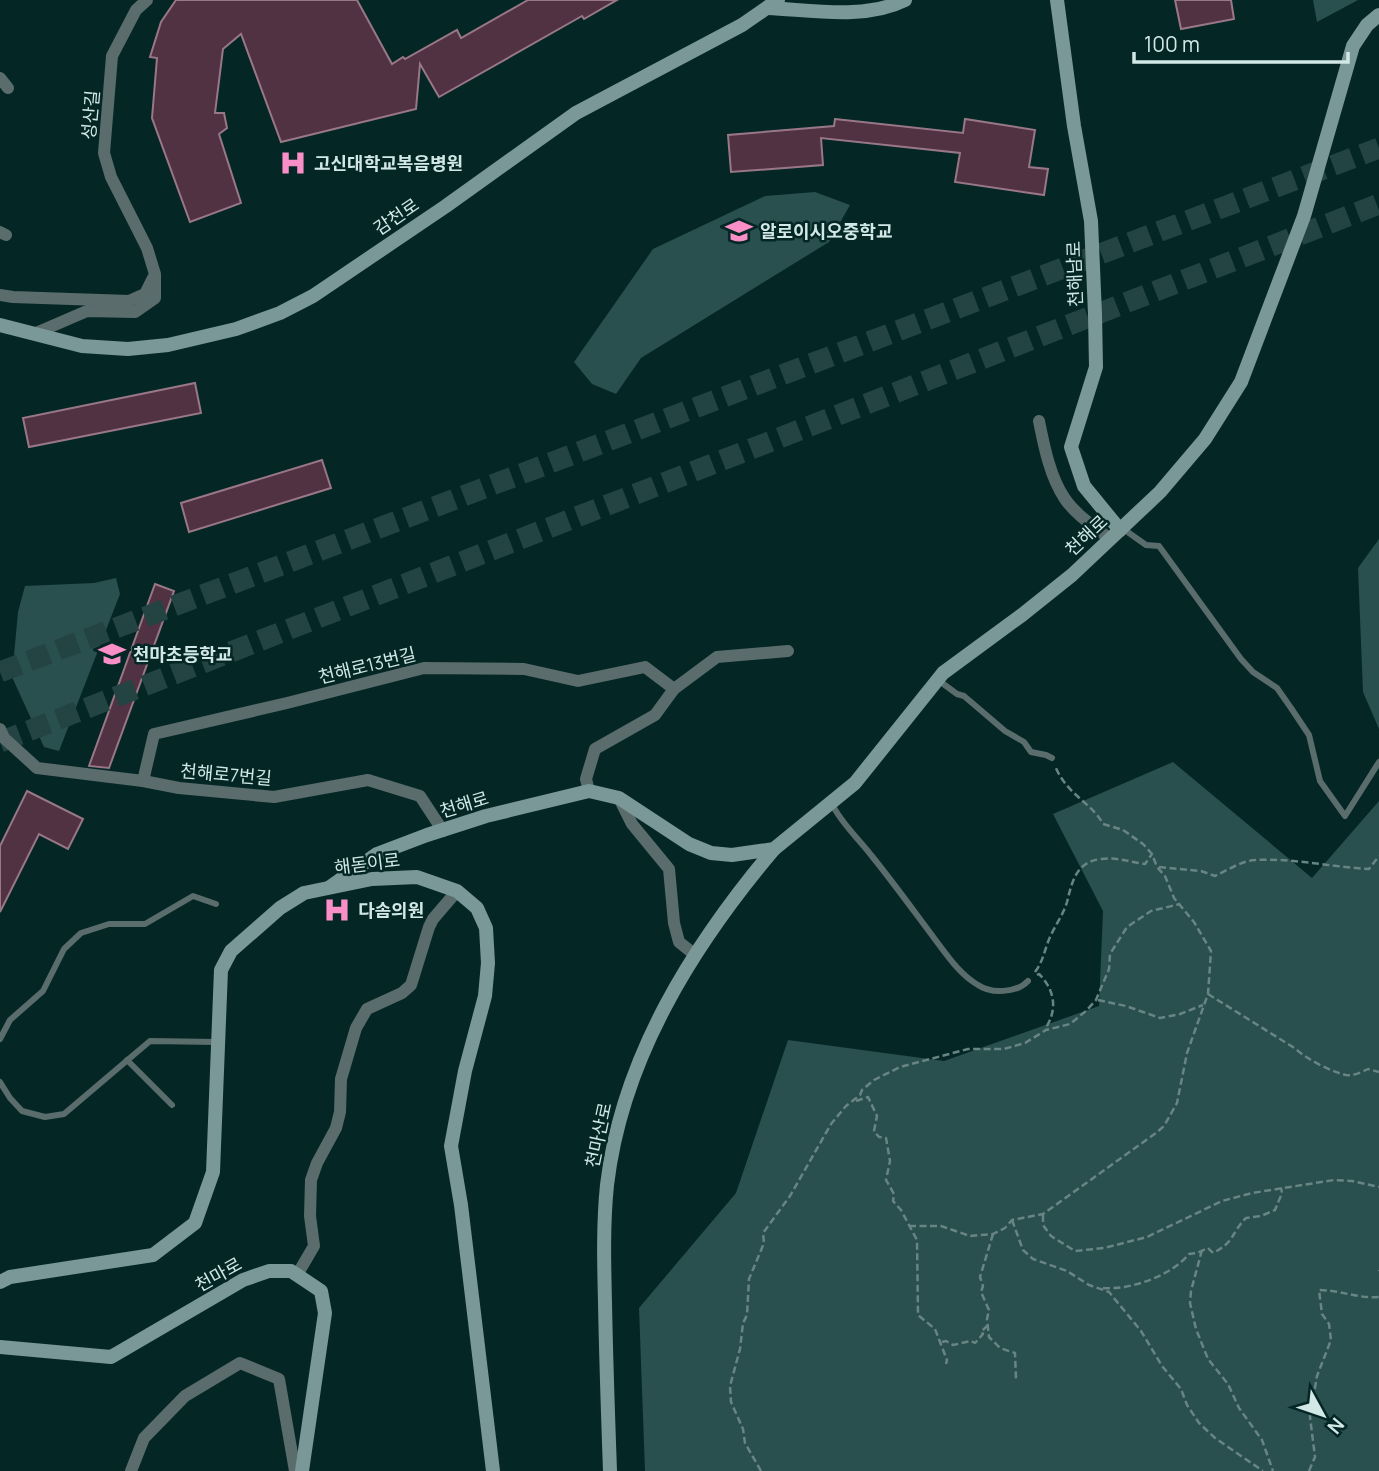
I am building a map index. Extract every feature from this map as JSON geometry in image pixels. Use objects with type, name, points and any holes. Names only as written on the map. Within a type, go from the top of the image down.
[{"type":"street","name":"성산길","points":[[147,0],[136,10],[112,56],[104,153],[111,177],[146,248],[155,274]]},
{"type":"street","points":[[773,4],[844,12],[892,6],[905,0]]},
{"type":"street","name":"천해남로","points":[[1057,0],[1074,126],[1091,221],[1095,314],[1096,367],[1071,447],[1084,486],[1117,532]]},
{"type":"street","name":"감천로","points":[[0,325],[82,346],[128,349],[168,345],[236,329],[280,313],[322,290],[576,113],[742,25],[773,4]]},
{"type":"street","name":"천해로","points":[[330,887],[377,855],[486,816],[589,791],[620,798],[689,844],[710,853],[732,855],[774,849],[855,783],[938,680],[978,646],[1042,599],[1117,532],[1160,492],[1205,439],[1241,382],[1304,216],[1353,46],[1367,25],[1379,15]]},
{"type":"street","points":[[0,295],[129,301],[145,293],[155,274]]},
{"type":"street","points":[[36,333],[87,311],[135,312],[155,298],[155,274]]},
{"type":"street","points":[[1039,421],[1054,475],[1066,501],[1117,532]]},
{"type":"street","points":[[589,791],[586,779],[595,749],[655,715],[674,689],[716,657],[788,651]]},
{"type":"street","name":"천해로13번길","points":[[143,780],[154,734],[424,668],[524,668],[578,681],[645,667],[674,689]]},
{"type":"street","name":"천해로7번길","points":[[0,729],[4,738],[37,768],[143,780],[179,788],[274,797],[368,779],[420,796],[443,831]]},
{"type":"street","points":[[620,798],[632,824],[669,869],[674,923],[679,942],[694,954]]},
{"type":"street","name":"천마산로","points":[[610,1471],[604,1237],[607,1184],[626,1095],[662,1011],[694,954],[774,849]]},
{"type":"street","name":"해돋이로","points":[[0,1282],[10,1277],[153,1255],[194,1223],[213,1172],[221,970],[231,951],[280,908],[304,893],[372,878],[416,877],[457,891],[478,908],[486,928],[488,963],[485,996],[465,1071],[451,1146],[461,1205],[493,1471]]},
{"type":"street","points":[[302,1471],[325,1313],[321,1291],[297,1275],[314,1246],[310,1216],[312,1180],[317,1163],[336,1128],[340,1112],[341,1079],[356,1028],[367,1009],[402,993],[411,985],[429,927],[457,891]]},
{"type":"street","name":"천마로","points":[[0,1347],[111,1357],[243,1280],[269,1271],[291,1271],[297,1275]]},
{"type":"street","points":[[131,1471],[144,1438],[185,1396],[240,1363],[279,1379],[295,1471]]},
{"type":"lane","points":[[1117,532],[1146,545],[1159,546],[1241,659],[1253,672],[1277,688],[1309,735],[1320,780],[1345,816],[1379,762]]},
{"type":"lane","points":[[938,680],[964,696],[1005,731],[1024,743],[1031,752],[1052,758]]},
{"type":"lane","points":[[831,802],[842,821],[872,855],[945,953],[974,984],[985,990],[1009,990],[1028,981]]},
{"type":"lane","points":[[0,1039],[10,1020],[43,991],[64,949],[81,933],[109,924],[145,924],[193,896],[216,904]]},
{"type":"lane","points":[[0,1082],[22,1111],[45,1117],[64,1114],[150,1041],[219,1042]]},
{"type":"lane","points":[[127,1060],[172,1105]]},
{"type":"path","points":[[909,1226],[941,1226],[970,1237],[993,1234],[1005,1228],[1012,1220],[1043,1214],[1164,1126],[1177,1103],[1187,1054],[1208,993],[1211,951],[1174,898],[1152,854],[1123,830],[1109,828],[1103,824],[1098,815],[1066,786],[1052,758]]},
{"type":"path","points":[[1028,981],[1045,955],[1067,901],[1073,877],[1080,868],[1100,859],[1115,858],[1145,864],[1152,854]]},
{"type":"path","points":[[1157,867],[1201,871],[1215,876],[1254,860],[1308,862],[1369,869],[1379,856]]},
{"type":"path","points":[[761,1471],[746,1443],[731,1402],[730,1386],[747,1315],[749,1279],[764,1243],[763,1233],[790,1196],[831,1124],[874,1080],[900,1067],[968,1049],[1004,1049],[1070,1024],[1096,1000],[1109,969],[1110,954],[1127,927],[1151,911],[1180,904]]},
{"type":"path","points":[[1028,981],[1039,974],[1053,998],[1052,1016],[1046,1031]]},
{"type":"path","points":[[1208,993],[1306,1058],[1347,1075],[1359,1074],[1368,1069],[1379,1072]]},
{"type":"path","points":[[1096,1000],[1104,999],[1112,1004],[1160,1018],[1181,1014],[1203,1005]]},
{"type":"path","points":[[852,1101],[868,1097],[877,1116],[874,1131],[879,1137],[886,1138],[890,1161],[886,1180],[894,1194],[893,1201],[916,1240],[919,1269],[918,1315],[935,1329],[946,1364]]},
{"type":"path","points":[[1043,1214],[1044,1225],[1051,1236],[1075,1251],[1104,1248],[1147,1237],[1222,1201],[1252,1193],[1334,1181],[1352,1181],[1379,1187]]},
{"type":"path","points":[[1096,1287],[1113,1288],[1160,1277],[1182,1263],[1189,1254],[1208,1248],[1213,1253],[1222,1249],[1234,1237],[1237,1227],[1245,1218],[1261,1216],[1275,1210],[1282,1193],[1281,1188]]},
{"type":"path","points":[[1012,1220],[1023,1250],[1033,1259],[1067,1271],[1073,1278],[1109,1292],[1141,1331],[1162,1366],[1181,1390],[1199,1423],[1263,1471]]},
{"type":"path","points":[[993,1234],[980,1278],[983,1286],[981,1292],[989,1310],[987,1331],[994,1343],[1015,1353],[1016,1379]]},
{"type":"path","points":[[1202,1250],[1190,1303],[1196,1329],[1208,1359],[1228,1384],[1239,1408],[1262,1440],[1273,1471]]},
{"type":"path","points":[[1309,1471],[1315,1457],[1310,1417],[1317,1376],[1331,1340],[1329,1324],[1322,1314],[1319,1290],[1359,1297],[1379,1297]]},
{"type":"path","points":[[941,1342],[946,1341],[953,1345],[971,1341],[975,1343],[987,1326]]},
{"type":"shaded area","points":[[1313,0],[1358,0],[1317,22]]},
{"type":"shaded area","points":[[815,192],[850,205],[829,242],[641,358],[616,394],[592,384],[574,362],[653,249],[765,196]]},
{"type":"shaded area","points":[[1379,539],[1379,729],[1363,692],[1358,568]]},
{"type":"shaded area","points":[[116,578],[120,594],[59,751],[44,747],[12,677],[18,612],[25,586],[94,583]]},
{"type":"shaded area","points":[[1173,762],[1312,878],[1379,801],[1379,1471],[645,1471],[639,1308],[736,1193],[788,1040],[944,1061],[1099,1006],[1103,911],[1053,814]]},
{"type":"building","points":[[176,0],[357,0],[392,64],[457,30],[461,38],[528,0],[617,0],[584,19],[582,16],[439,97],[420,64],[416,109],[281,142],[241,34],[223,49],[215,113],[224,113],[227,128],[219,134],[241,203],[190,222],[152,118],[157,58],[150,57],[161,22]]},
{"type":"building","points":[[1175,0],[1231,0],[1234,19],[1181,29]]},
{"type":"building","points":[[835,119],[963,133],[965,119],[1035,130],[1029,167],[1048,169],[1044,195],[955,182],[960,153],[821,138],[823,165],[731,172],[728,135],[834,126]]},
{"type":"building","points":[[195,383],[201,413],[29,447],[23,418]]},
{"type":"building","points":[[322,460],[331,488],[189,532],[181,503]]},
{"type":"building","points":[[155,584],[174,591],[109,768],[89,766]]},
{"type":"building","points":[[27,791],[83,819],[68,849],[39,834],[0,912],[0,846]]},
{"type":"tunnel","points":[[0,672],[1379,148]]},
{"type":"tunnel","points":[[0,742],[1379,204]]},
{"type":"place","name":"고신대학교복음병원","points":[[293,163]]},
{"type":"place","name":"알로이시오중학교","points":[[739,231]]},
{"type":"place","name":"천마초등학교","points":[[112,654]]},
{"type":"place","name":"다솜의원","points":[[337,910]]}]
